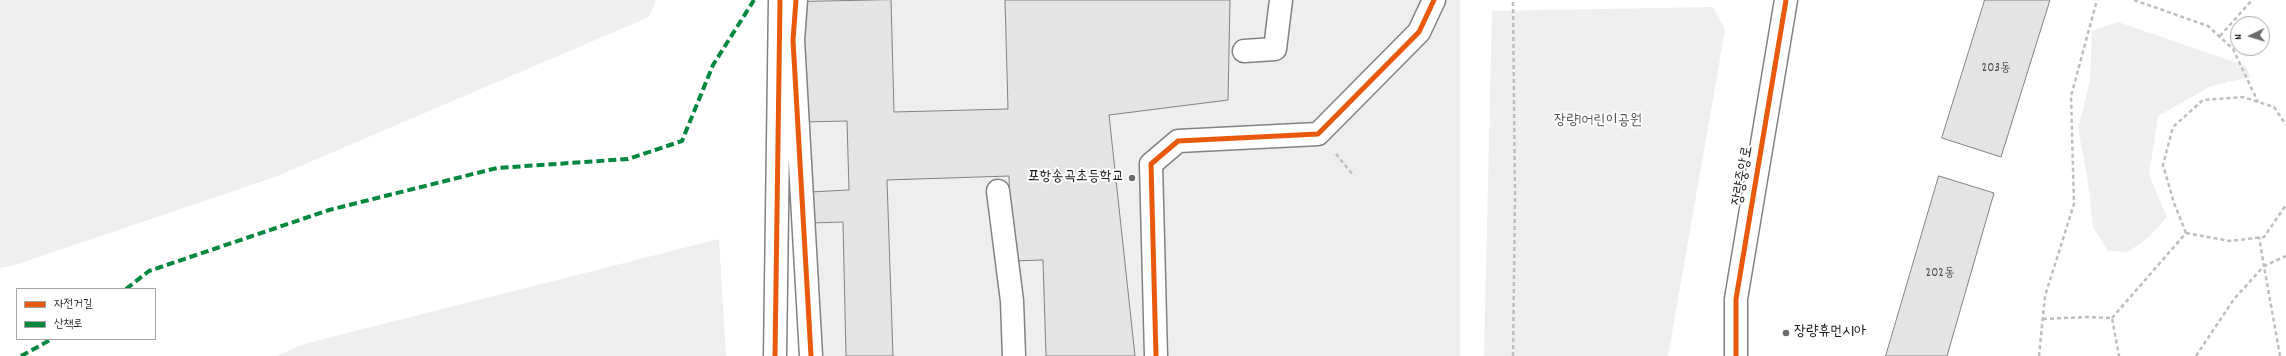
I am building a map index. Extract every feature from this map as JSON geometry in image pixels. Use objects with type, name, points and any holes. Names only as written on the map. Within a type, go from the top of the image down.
[{"type":"street","points":[[775,356],[780,0]]},
{"type":"street","points":[[796,0],[793,40],[811,356]]},
{"type":"street","points":[[1244,51],[1275,49],[1281,0]]},
{"type":"street","points":[[1156,356],[1151,164],[1178,141],[1318,134],[1419,32],[1434,0]]},
{"type":"street","name":"장량중앙로","points":[[1736,356],[1736,299],[1786,0]]},
{"type":"street","points":[[998,191],[1012,301],[1014,356]]},
{"type":"path","points":[[2039,356],[2045,296],[2074,204],[2071,96],[2097,0]]},
{"type":"path","points":[[2134,0],[2208,26],[2234,49],[2258,102]]},
{"type":"path","points":[[2220,36],[2252,0]]},
{"type":"path","points":[[1513,2],[1515,195],[1513,356]]},
{"type":"path","points":[[2186,233],[2174,203],[2163,165],[2173,127],[2203,100],[2243,97],[2274,107],[2286,123]]},
{"type":"path","points":[[2186,233],[2230,241],[2264,237],[2286,205]]},
{"type":"path","points":[[2112,318],[2186,233]]},
{"type":"path","points":[[2258,237],[2280,356]]},
{"type":"path","points":[[2196,356],[2234,299],[2264,266],[2286,256]]},
{"type":"path","points":[[2043,319],[2087,317],[2112,318]]},
{"type":"path","points":[[2112,318],[2119,356]]},
{"type":"shaded area","name":"포항송곡초등학교","points":[[809,0],[1460,0],[1460,356],[799,356]]},
{"type":"green space","points":[[0,0],[656,0],[649,17],[275,177],[15,265],[0,268]]},
{"type":"green space","name":"장량1어린이공원","points":[[1713,7],[1725,30],[1668,356],[1484,356],[1492,11]]},
{"type":"green space","points":[[2118,22],[2246,66],[2250,77],[2211,86],[2158,116],[2149,175],[2167,217],[2149,237],[2128,252],[2108,251],[2093,227],[2087,175],[2078,129],[2090,81],[2092,31]]},
{"type":"green space","points":[[1213,187],[1361,188],[1365,356],[1211,356]]},
{"type":"green space","points":[[719,239],[726,356],[276,356],[304,344]]},
{"type":"building","points":[[891,0],[894,112],[1008,109],[1005,0],[1230,0],[1228,100],[1109,115],[1135,356],[1046,356],[1043,260],[1012,261],[1009,176],[887,180],[893,356],[846,356],[843,222],[810,223],[810,192],[849,190],[847,121],[801,122],[797,2]]},
{"type":"building","points":[[1985,0],[2050,0],[2001,157],[1942,138]]},
{"type":"building","points":[[1939,176],[1994,193],[1947,356],[1886,356]]},
{"type":"marked path","points":[[127,288],[149,271],[329,210],[497,168],[628,159],[682,141],[713,65],[754,0]]},
{"type":"marked path","points":[[21,356],[50,340]]},
{"type":"cycle path","points":[[775,356],[780,0]]},
{"type":"cycle path","points":[[796,0],[793,40],[811,356]]},
{"type":"cycle path","points":[[1156,356],[1151,164],[1178,141],[1318,134],[1419,32],[1434,0]]},
{"type":"cycle path","points":[[1736,356],[1736,299],[1786,0]]},
{"type":"place","name":"포항송곡초등학교","points":[[1132,178]]},
{"type":"place","name":"장량휴먼시아","points":[[1786,333]]}]
